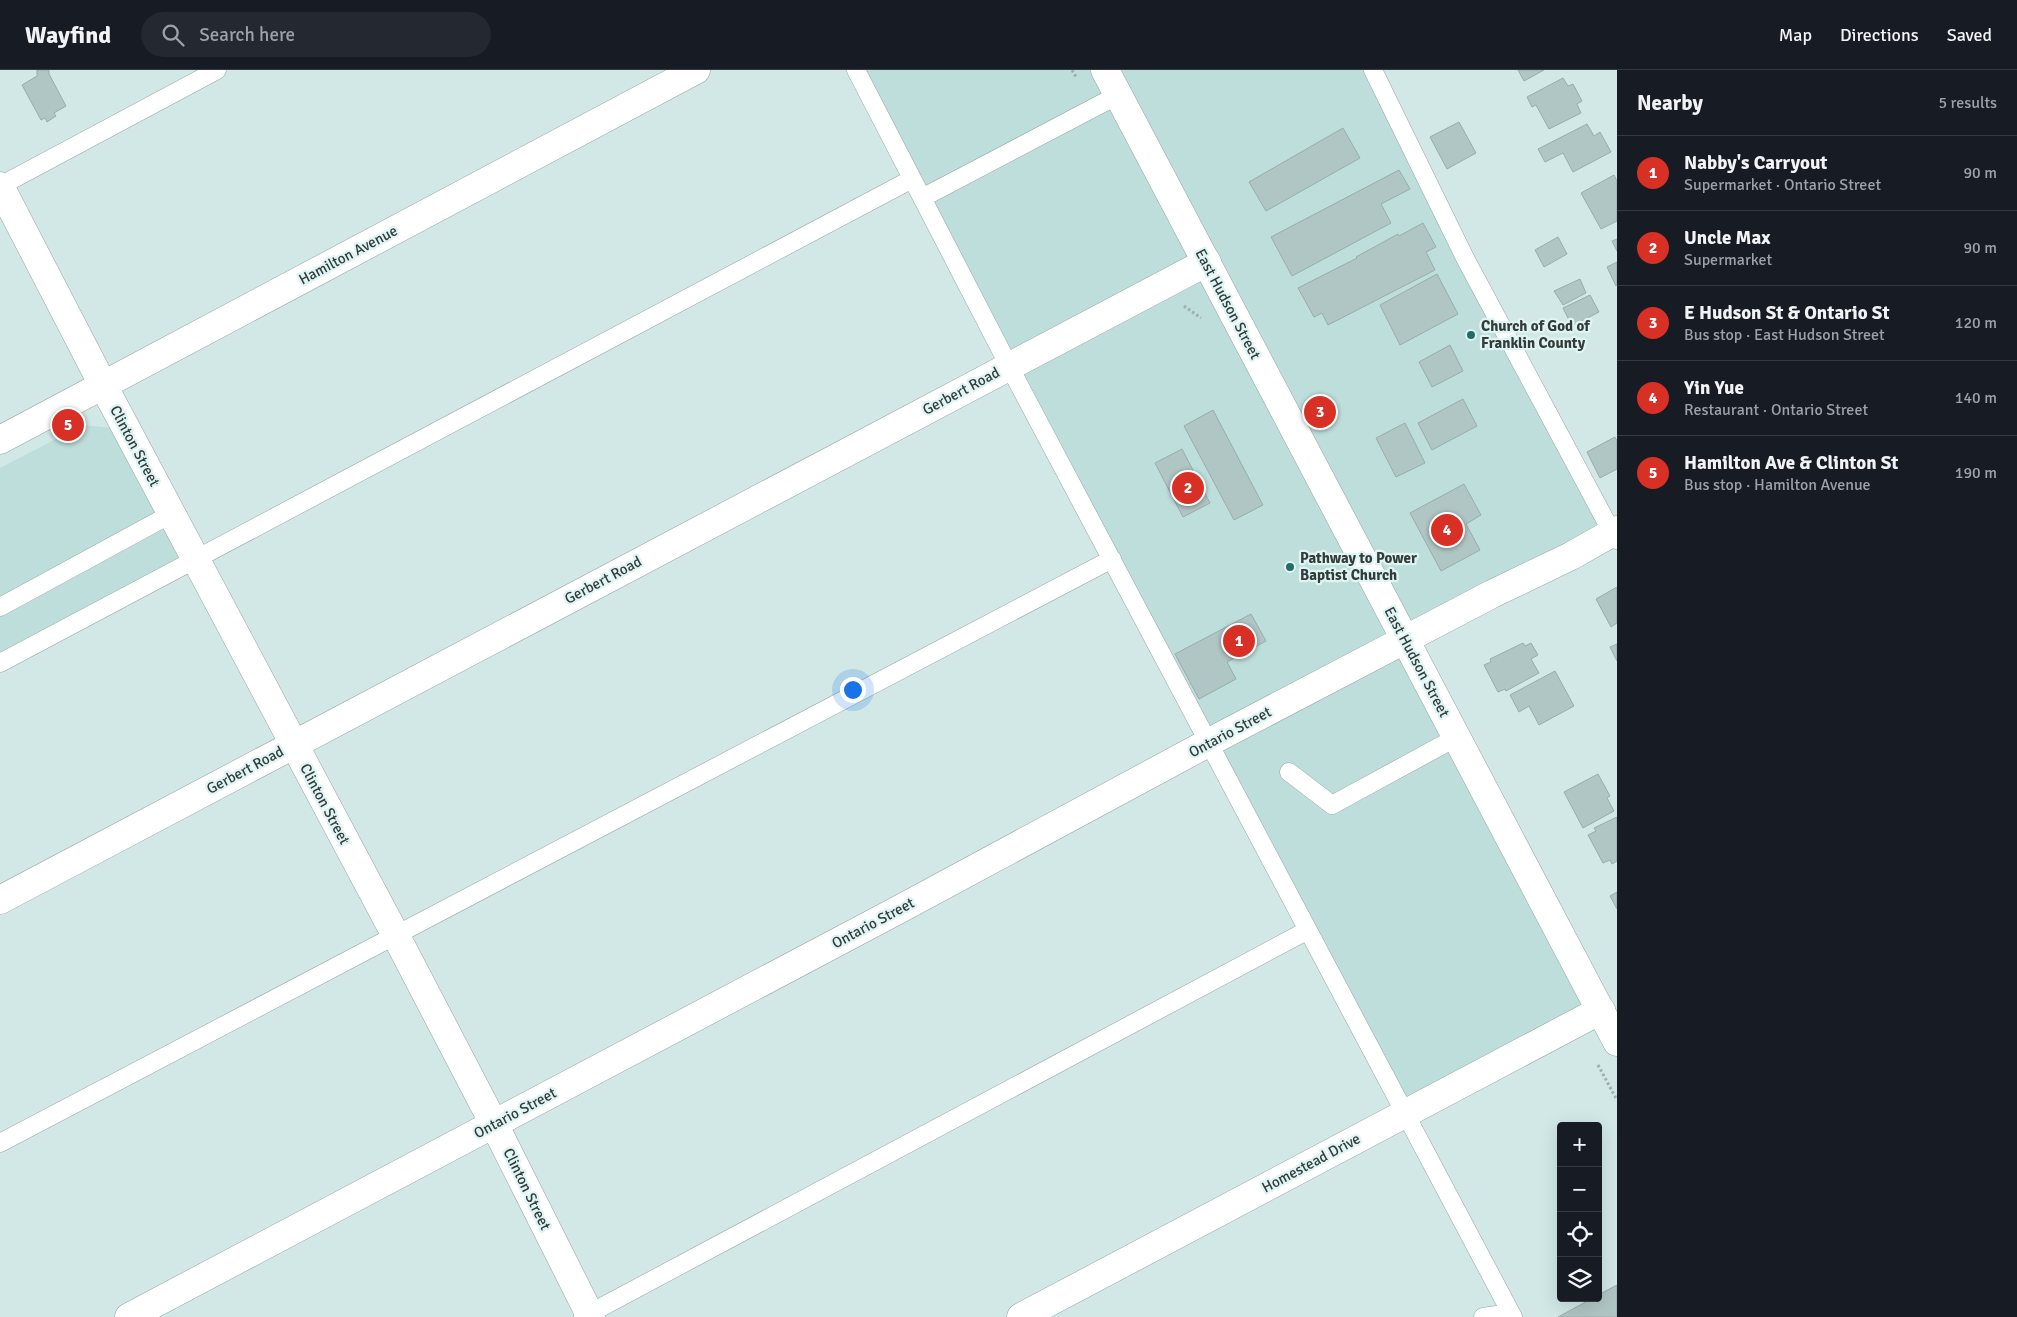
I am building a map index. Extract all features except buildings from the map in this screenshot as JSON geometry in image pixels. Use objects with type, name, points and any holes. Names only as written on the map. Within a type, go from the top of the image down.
[{"type":"street","name":"Hamilton Avenue","points":[[0,440],[696,70]]},
{"type":"street","name":"East Hudson Street","points":[[1105,70],[1617,1042]]},
{"type":"street","name":"Clinton Street","points":[[0,186],[171,514],[396,934],[494,1124],[587,1316]]},
{"type":"street","name":"Gerbert Road","points":[[0,900],[1207,262]]},
{"type":"street","name":"Ontario Street","points":[[129,1317],[1210,742],[1492,594],[1615,535]]},
{"type":"street","name":"Homestead Drive","points":[[1021,1317],[1600,1010]]},
{"type":"lane","points":[[0,186],[217,70]]},
{"type":"lane","points":[[856,70],[1009,366],[1210,742],[1404,1114],[1512,1315],[1483,1317]]},
{"type":"lane","points":[[1373,70],[1465,258],[1615,535]]},
{"type":"lane","points":[[922,198],[1118,95]]},
{"type":"lane","points":[[0,663],[196,561],[912,179]]},
{"type":"lane","points":[[0,607],[171,514]]},
{"type":"lane","points":[[0,1142],[1112,559]]},
{"type":"lane","points":[[1289,772],[1332,805],[1456,737]]},
{"type":"lane","points":[[587,1316],[1308,930]]},
{"type":"path","points":[[1595,1059],[1617,1100]]},
{"type":"shaded area","points":[[860,70],[1369,70],[1614,532],[1401,637],[1602,1009],[1405,1111]]},
{"type":"shaded area","points":[[83,425],[113,428],[183,557],[0,655],[0,468]]},
{"type":"place","name":"Church of God of Franklin County","points":[[1471,335]]},
{"type":"place","name":"E Hudson St & Ontario St","points":[[1320,412]]},
{"type":"place","name":"Hamilton Ave & Clinton St","points":[[68,425]]},
{"type":"place","name":"Uncle Max","points":[[1188,488]]},
{"type":"place","name":"Yin Yue","points":[[1447,530]]},
{"type":"place","name":"Pathway to Power Baptist Church","points":[[1290,567]]},
{"type":"place","name":"Nabby's Carryout","points":[[1239,641]]}]
